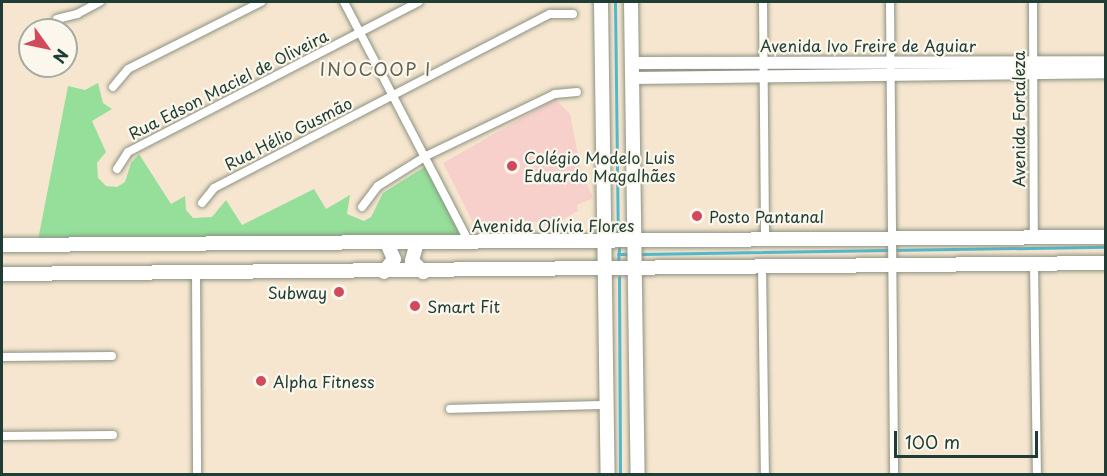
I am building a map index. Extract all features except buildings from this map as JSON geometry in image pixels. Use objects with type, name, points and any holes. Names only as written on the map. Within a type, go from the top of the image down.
[{"type":"main road","points":[[601,2],[608,474]]},
{"type":"main road","points":[[631,2],[638,474]]},
{"type":"main road","name":"Avenida Olívia Flores","points":[[2,245],[1106,237]]},
{"type":"main road","points":[[417,242],[412,261],[423,272]]},
{"type":"main road","points":[[384,272],[394,260],[387,243]]},
{"type":"main road","points":[[2,274],[423,272],[1106,264]]},
{"type":"street","points":[[61,18],[77,14],[100,2]]},
{"type":"street","points":[[113,87],[128,69],[261,2]]},
{"type":"street","points":[[344,2],[469,242]]},
{"type":"street","name":"Rua Edson Maciel de Oliveira","points":[[117,169],[128,152],[419,2]]},
{"type":"street","points":[[763,2],[765,240]]},
{"type":"street","points":[[890,2],[894,474]]},
{"type":"street","name":"Avenida Fortaleza","points":[[1033,2],[1034,236]]},
{"type":"street","name":"Rua Hélio Gusmão","points":[[202,203],[214,188],[550,15],[573,14]]},
{"type":"street","name":"Avenida Ivo Freire de Aguiar","points":[[632,63],[1106,62]]},
{"type":"street","name":"Avenida Ivo Freire de Aguiar","points":[[632,78],[1033,75],[1106,72]]},
{"type":"street","points":[[362,207],[378,186],[426,156],[555,94],[577,92]]},
{"type":"street","points":[[1034,264],[1037,474]]},
{"type":"street","points":[[762,267],[765,474]]},
{"type":"street","points":[[196,272],[197,474]]},
{"type":"street","points":[[2,357],[112,356]]},
{"type":"street","points":[[450,409],[607,405]]},
{"type":"street","points":[[2,436],[113,435]]},
{"type":"shaded area","name":"Colégio Modelo Luis Eduardo Magalhães","points":[[555,99],[570,114],[581,170],[593,198],[577,205],[578,211],[548,227],[543,223],[511,219],[494,228],[476,229],[443,163]]},
{"type":"green space","points":[[98,83],[103,103],[112,109],[92,121],[106,152],[97,163],[98,178],[106,186],[117,187],[125,182],[131,163],[139,154],[171,204],[185,196],[186,210],[193,218],[212,217],[226,200],[242,225],[314,189],[326,209],[350,195],[347,214],[364,221],[371,217],[383,193],[426,166],[462,231],[460,236],[38,240],[68,86],[85,90]]},
{"type":"waterway","points":[[615,2],[618,233]]},
{"type":"waterway","points":[[618,263],[619,247]]},
{"type":"waterway","points":[[642,254],[1106,247]]},
{"type":"waterway","points":[[618,254],[627,254]]},
{"type":"waterway","points":[[619,277],[620,474]]},
{"type":"place","name":"Colégio Modelo Luis Eduardo Magalhães","points":[[512,166]]},
{"type":"place","name":"Posto Pantanal","points":[[697,216]]},
{"type":"place","name":"Subway","points":[[339,292]]},
{"type":"place","name":"Smart Fit","points":[[415,306]]},
{"type":"place","name":"Alpha Fitness","points":[[261,381]]},
{"type":"district","name":"INOCOOP I","points":[[376,69]]}]
